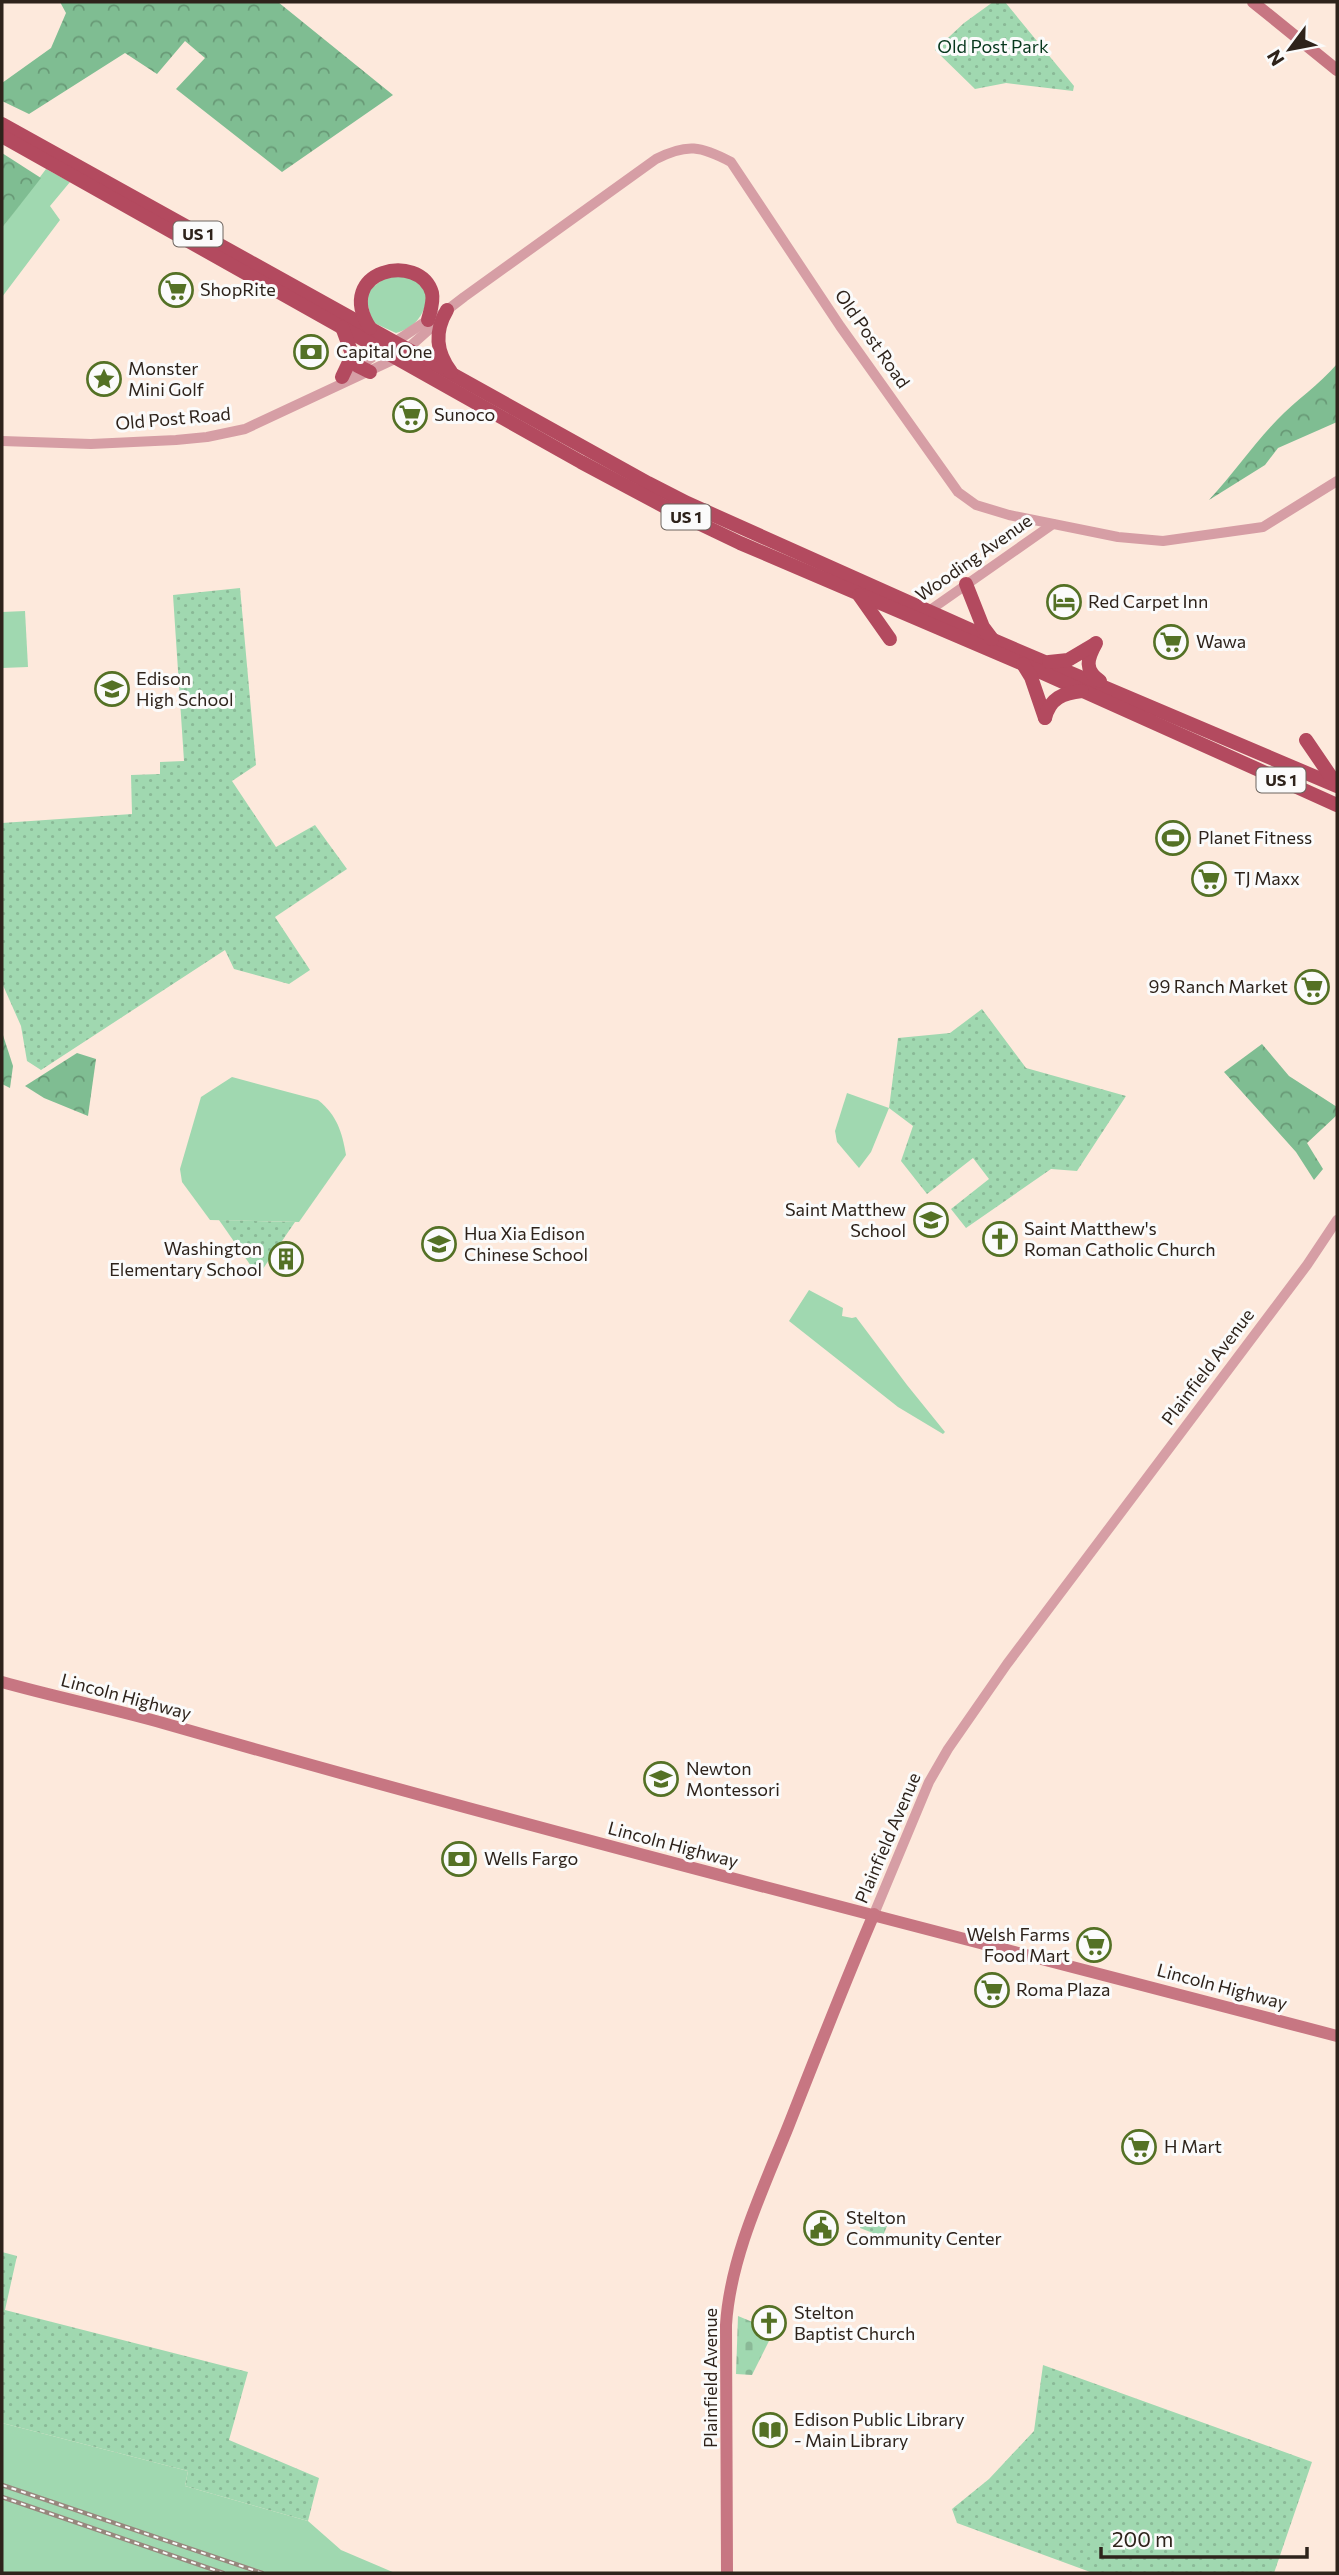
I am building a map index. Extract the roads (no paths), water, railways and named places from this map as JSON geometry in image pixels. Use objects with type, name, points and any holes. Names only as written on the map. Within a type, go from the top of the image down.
[{"type":"highway","name":"US 1","points":[[2,124],[370,329],[395,350],[661,505],[858,594],[993,640],[1337,785]]},
{"type":"highway","name":"US 1","points":[[2,136],[342,327],[454,375],[687,503],[1023,664],[1337,805]]},
{"type":"highway","points":[[370,329],[360,308],[361,293],[370,279],[394,270],[413,274],[430,288],[438,316],[438,345],[442,358],[454,375]]},
{"type":"highway","points":[[339,381],[360,365],[342,327]]},
{"type":"highway","points":[[966,584],[983,626],[993,640]]},
{"type":"highway","points":[[858,594],[890,639]]},
{"type":"highway","points":[[1046,662],[1068,660],[1096,643],[1087,657],[1091,674],[1126,696]]},
{"type":"highway","points":[[1023,664],[1031,677],[1045,718],[1047,708],[1056,698],[1082,691]]},
{"type":"highway","points":[[1288,764],[1304,754],[1306,740],[1337,785]]},
{"type":"main road","points":[[1253,2],[1337,70]]},
{"type":"main road","name":"Lincoln Highway","points":[[2,1682],[165,1724],[332,1773],[1337,2036]]},
{"type":"main road","name":"Plainfield Avenue","points":[[727,2573],[726,2325],[729,2288],[778,2152],[874,1914]]},
{"type":"street","name":"Old Post Road","points":[[2,441],[91,444],[207,437],[246,429],[339,381],[343,385],[360,365],[395,350],[656,159],[685,148],[713,152],[732,162],[845,333],[958,492],[976,505],[1009,515],[1118,537],[1161,541],[1231,534],[1263,527],[1337,481]]},
{"type":"street","name":"Wooding Avenue","points":[[922,616],[1052,524]]},
{"type":"street","name":"Plainfield Avenue","points":[[874,1914],[929,1782],[948,1749],[1007,1664],[1307,1265],[1337,1220]]},
{"type":"railway","points":[[2,2485],[262,2573]]},
{"type":"railway","points":[[2,2497],[223,2573]]},
{"type":"place","name":"ShopRite","points":[[176,290]]},
{"type":"place","name":"Capital One","points":[[311,352]]},
{"type":"place","name":"Monster Mini Golf","points":[[104,379]]},
{"type":"place","name":"Sunoco","points":[[410,415]]},
{"type":"place","name":"Red Carpet Inn","points":[[1064,602]]},
{"type":"place","name":"Wawa","points":[[1171,642]]},
{"type":"place","name":"Edison High School","points":[[112,689]]},
{"type":"place","name":"Planet Fitness","points":[[1173,838]]},
{"type":"place","name":"TJ Maxx","points":[[1209,879]]},
{"type":"place","name":"99 Ranch Market","points":[[1312,987]]},
{"type":"place","name":"Saint Matthew School","points":[[931,1220]]},
{"type":"place","name":"Saint Matthew's Roman Catholic Church","points":[[1000,1239]]},
{"type":"place","name":"Hua Xia Edison Chinese School","points":[[439,1244]]},
{"type":"place","name":"Washington Elementary School","points":[[286,1259]]},
{"type":"place","name":"Newton Montessori","points":[[661,1779]]},
{"type":"place","name":"Wells Fargo","points":[[459,1859]]},
{"type":"place","name":"Welsh Farms Food Mart","points":[[1094,1945]]},
{"type":"place","name":"Roma Plaza","points":[[992,1990]]},
{"type":"place","name":"H Mart","points":[[1139,2147]]},
{"type":"place","name":"Stelton Community Center","points":[[821,2228]]},
{"type":"place","name":"Stelton Baptist Church","points":[[769,2323]]},
{"type":"place","name":"Edison Public Library - Main Library","points":[[770,2430]]},
{"type":"park label","name":"Old Post Park","points":[[993,47]]}]
